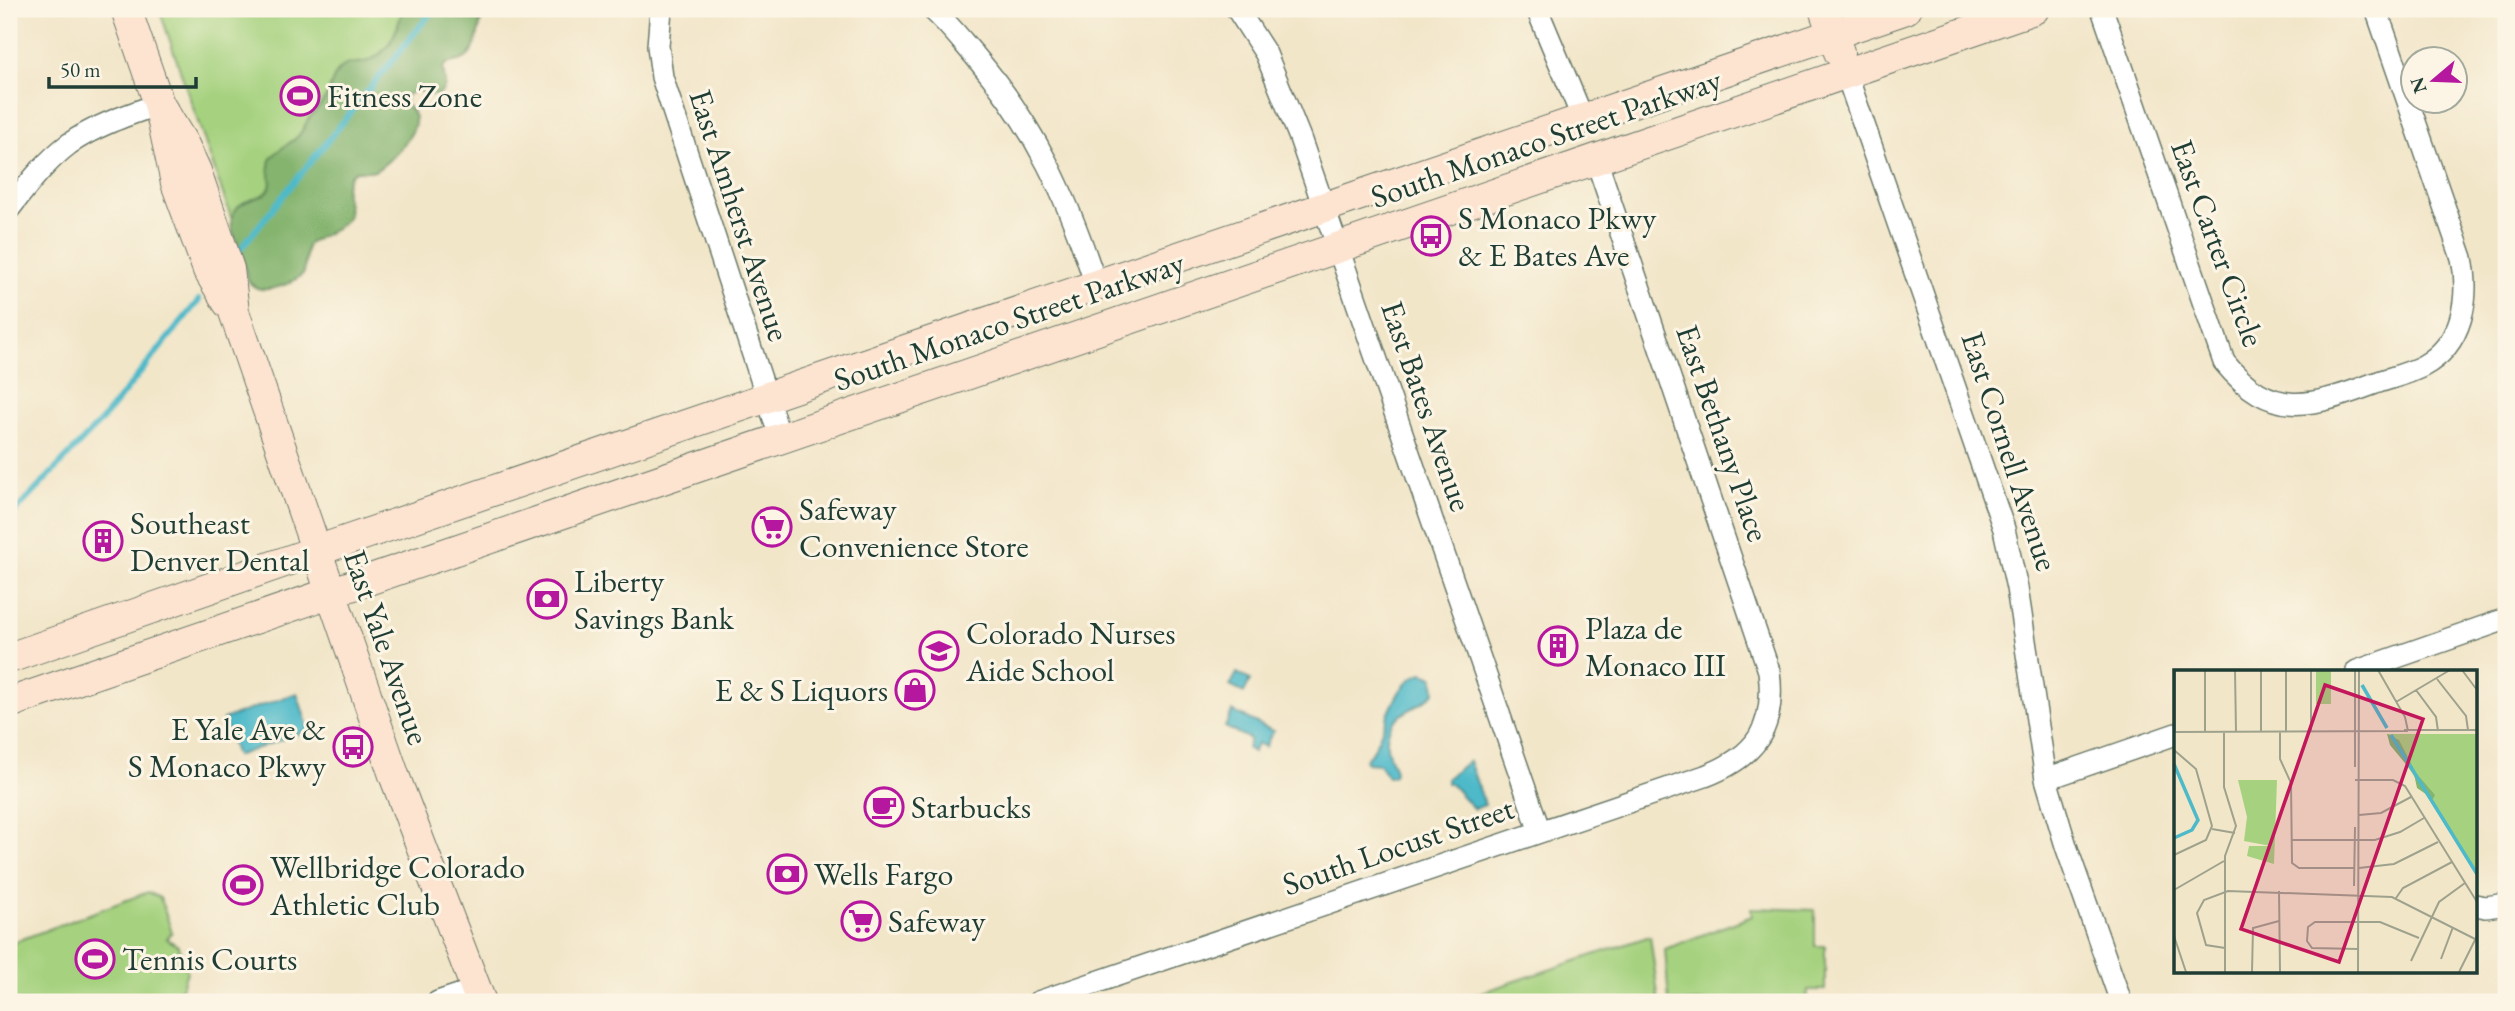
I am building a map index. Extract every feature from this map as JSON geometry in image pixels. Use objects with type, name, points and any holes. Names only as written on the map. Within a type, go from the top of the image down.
[{"type":"main road","name":"East Yale Avenue","points":[[126,9],[159,104],[174,175],[198,245],[216,285],[234,312],[399,790],[479,995]]},
{"type":"main road","name":"South Monaco Street Parkway","points":[[9,658],[1583,119],[1828,21],[1906,9]]},
{"type":"main road","name":"South Monaco Street Parkway","points":[[9,703],[2034,9]]},
{"type":"main road","name":"East Cornell Avenue","points":[[1828,21],[1846,73]]},
{"type":"street","name":"East Amherst Avenue","points":[[661,9],[658,46],[662,77],[779,437]]},
{"type":"street","points":[[932,9],[1003,89],[1049,163],[1078,230],[1096,285]]},
{"type":"street","name":"East Bates Avenue","points":[[1237,9],[1266,54],[1300,138],[1540,832]]},
{"type":"street","points":[[1537,9],[1583,119]]},
{"type":"street","name":"East Carter Circle","points":[[2102,9],[2224,362],[2237,379],[2260,395],[2284,403],[2307,404],[2333,399],[2428,363],[2451,340],[2466,298],[2467,281],[2462,258],[2376,9]]},
{"type":"street","name":"East Cornell Avenue","points":[[1846,73],[2004,529],[2017,588],[2046,779],[2066,846],[2120,1002]]},
{"type":"street","points":[[9,209],[44,166],[71,143],[106,124],[159,104]]},
{"type":"street","name":"East Bethany Place","points":[[1596,159],[1763,649],[1772,692],[1764,729]]},
{"type":"street","points":[[2360,670],[2506,619]]},
{"type":"street","name":"South Locust Street","points":[[1038,1002],[1723,769],[1746,755],[1764,729]]},
{"type":"street","points":[[2046,779],[2174,734]]},
{"type":"street","points":[[2476,905],[2486,907],[2506,904]]},
{"type":"street","points":[[438,1002],[479,995]]},
{"type":"green space","points":[[159,9],[471,9],[253,281]]},
{"type":"green space","points":[[402,9],[484,9],[475,45],[468,57],[446,64],[443,68],[445,85],[439,95],[416,90],[406,96],[405,104],[414,114],[415,125],[401,148],[375,171],[356,171],[351,174],[346,189],[348,216],[336,229],[307,245],[304,273],[278,287],[257,288],[247,279],[242,254],[234,234],[232,219],[238,206],[268,191],[271,184],[270,160],[300,134],[328,94],[340,69],[348,64],[372,59],[385,48],[395,33]]},
{"type":"green space","name":"Tennis Courts","points":[[148,892],[160,898],[172,932],[167,939],[178,946],[187,972],[180,991],[192,996],[194,1002],[9,1002],[9,944]]},
{"type":"green space","points":[[1751,908],[1815,910],[1815,946],[1825,946],[1825,990],[1808,990],[1807,1002],[1669,1002],[1665,949],[1752,916]]},
{"type":"green space","points":[[1650,936],[1659,1002],[1453,1002]]},
{"type":"water","points":[[1237,673],[1250,680],[1244,693],[1230,686]]},
{"type":"water","points":[[1423,673],[1433,677],[1435,691],[1391,725],[1387,746],[1395,773],[1388,777],[1379,764],[1367,763],[1365,760],[1403,687],[1412,678]]},
{"type":"water","points":[[297,693],[309,730],[236,756],[223,719]]},
{"type":"water","points":[[1232,711],[1273,731],[1265,747],[1258,743],[1253,752],[1247,748],[1250,739],[1225,727]]},
{"type":"water","points":[[1469,761],[1485,805],[1474,809],[1447,783],[1447,778]]},
{"type":"waterway","points":[[241,248],[434,9]]},
{"type":"waterway","points":[[9,518],[102,420],[199,300]]},
{"type":"place","name":"Fitness Zone","points":[[300,96]]},
{"type":"place","name":"S Monaco Pkwy & E Bates Ave","points":[[1431,236]]},
{"type":"place","name":"Safeway Convenience Store","points":[[772,527]]},
{"type":"place","name":"Southeast Denver Dental","points":[[103,541]]},
{"type":"place","name":"Liberty Savings Bank","points":[[547,599]]},
{"type":"place","name":"Plaza de Monaco III","points":[[1558,646]]},
{"type":"place","name":"Colorado Nurses Aide School","points":[[939,651]]},
{"type":"place","name":"E & S Liquors","points":[[915,690]]},
{"type":"place","name":"E Yale Ave & S Monaco Pkwy","points":[[353,747]]},
{"type":"place","name":"Starbucks","points":[[884,807]]},
{"type":"place","name":"Wells Fargo","points":[[787,874]]},
{"type":"place","name":"Wellbridge Colorado Athletic Club","points":[[243,885]]},
{"type":"place","name":"Safeway","points":[[861,921]]},
{"type":"place","name":"Tennis Courts","points":[[95,959]]}]
